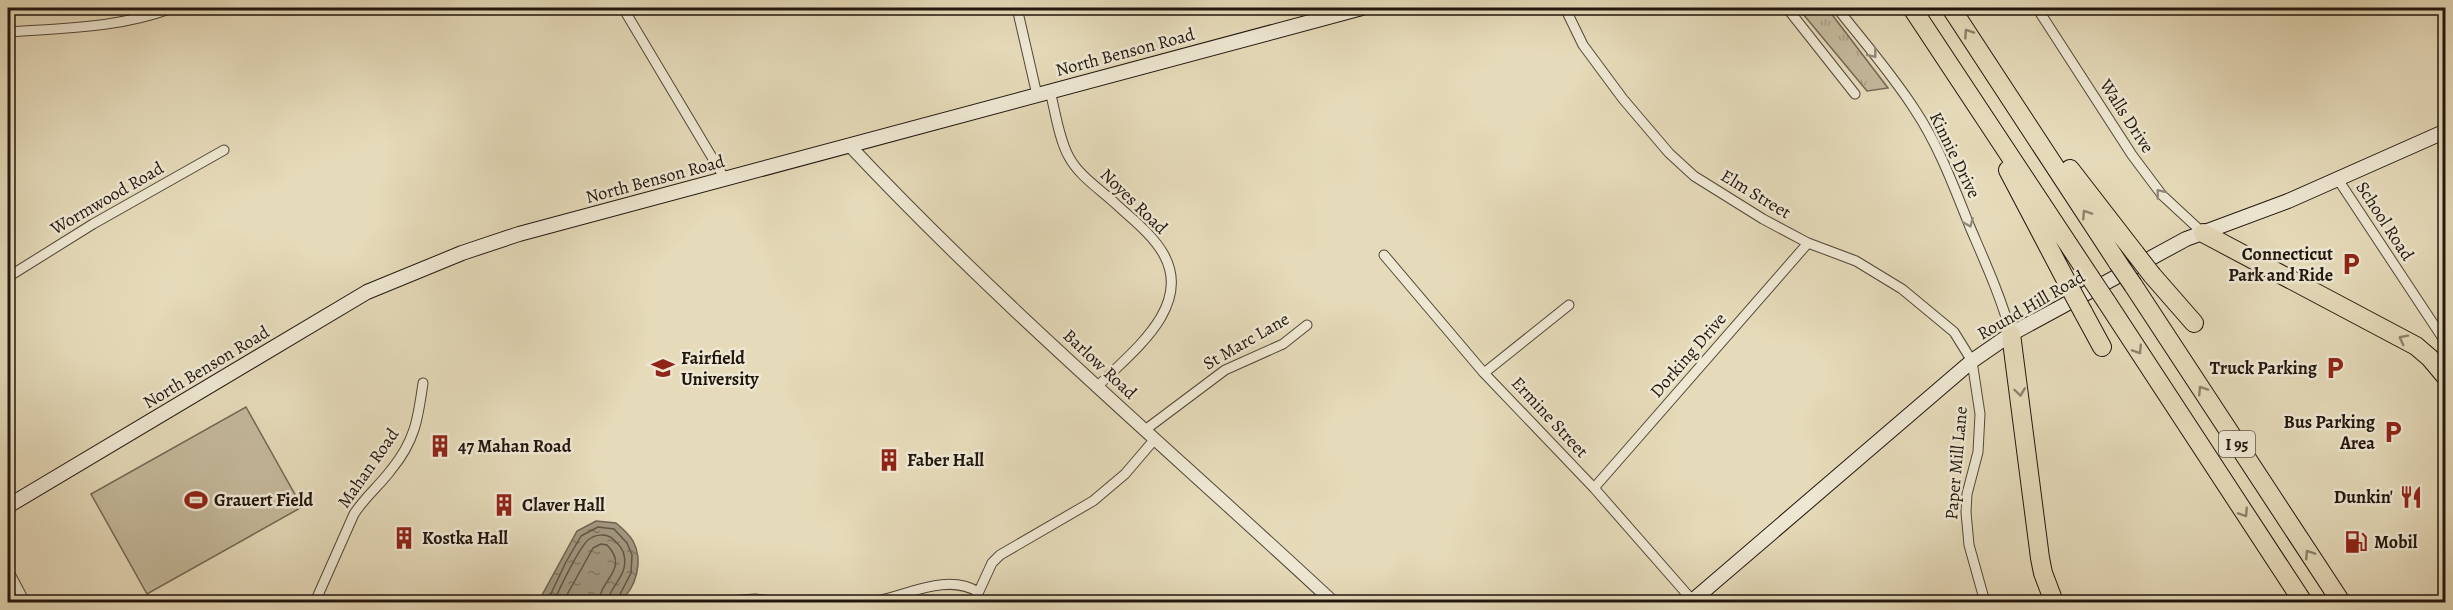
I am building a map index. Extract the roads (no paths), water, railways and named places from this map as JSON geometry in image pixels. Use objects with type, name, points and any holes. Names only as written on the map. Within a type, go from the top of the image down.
[{"type":"highway","name":"I 95","points":[[1912,8],[2303,603]]},
{"type":"highway","name":"I 95","points":[[1951,8],[2341,603]]},
{"type":"highway","points":[[1983,55],[2152,275],[2194,323]]},
{"type":"highway","points":[[1958,76],[2102,347]]},
{"type":"highway","points":[[2203,233],[2416,346],[2430,358],[2445,377]]},
{"type":"highway","points":[[2011,334],[2040,558],[2054,603]]},
{"type":"main road","name":"North Benson Road","points":[[8,506],[367,292],[453,257],[519,234],[1362,8]]},
{"type":"main road","name":"Round Hill Road","points":[[1692,602],[1972,361],[2011,334],[2186,239],[2254,214],[2445,131]]},
{"type":"street","points":[[8,32],[109,25],[143,18],[172,8]]},
{"type":"street","points":[[623,8],[725,179]]},
{"type":"street","name":"Noyes Road","points":[[1017,8],[1044,93],[1068,156],[1080,172],[1146,232],[1163,253],[1171,276],[1170,298],[1160,322],[1098,386]]},
{"type":"street","name":"Elm Street","points":[[1565,8],[1583,45],[1623,99],[1669,153],[1694,176],[1763,219],[1808,243],[1856,261],[1902,289],[1954,332],[1972,361]]},
{"type":"street","points":[[1787,8],[1855,94]]},
{"type":"street","name":"Kinnie Drive","points":[[1837,8],[1899,87],[1929,134],[1943,161],[1990,273],[2005,310],[2011,334]]},
{"type":"street","name":"Walls Drive","points":[[2037,8],[2138,163],[2172,207],[2203,233]]},
{"type":"street","name":"Barlow Road","points":[[849,145],[908,208],[1154,440],[1333,603]]},
{"type":"street","name":"Wormwood Road","points":[[8,275],[224,150]]},
{"type":"street","name":"School Road","points":[[2337,178],[2445,343]]},
{"type":"street","name":"Dorking Drive","points":[[1594,488],[1808,243]]},
{"type":"street","name":"Ermine Street","points":[[1384,255],[1485,373],[1594,488],[1692,602]]},
{"type":"street","points":[[1485,373],[1569,305]]},
{"type":"street","name":"St Marc Lane","points":[[1145,430],[1225,370],[1283,344],[1307,325]]},
{"type":"street","name":"Paper Mill Lane","points":[[1972,361],[1980,414],[1977,452],[1967,494],[1967,530],[1985,603]]},
{"type":"street","name":"Mahan Road","points":[[315,603],[354,514],[403,455],[418,424],[423,383]]},
{"type":"street","points":[[974,603],[992,563],[1000,555],[1093,501],[1125,474],[1154,440]]},
{"type":"street","points":[[8,570],[25,603]]},
{"type":"street","points":[[871,603],[941,585],[969,586],[978,592]]},
{"type":"street","points":[[714,603],[755,599],[782,603]]},
{"type":"water","points":[[596,521],[616,523],[633,541],[638,566],[630,590],[619,602],[541,602],[541,597],[577,531]]},
{"type":"place","name":"Connecticut Park and Ride","points":[[2351,264]]},
{"type":"place","name":"Fairfield University","points":[[663,368]]},
{"type":"place","name":"Truck Parking","points":[[2335,368]]},
{"type":"place","name":"Bus Parking Area","points":[[2393,432]]},
{"type":"place","name":"47 Mahan Road","points":[[440,446]]},
{"type":"place","name":"Faber Hall","points":[[889,460]]},
{"type":"place","name":"Dunkin'","points":[[2411,497]]},
{"type":"place","name":"Grauert Field","points":[[196,500]]},
{"type":"place","name":"Claver Hall","points":[[504,505]]},
{"type":"place","name":"Kostka Hall","points":[[404,538]]},
{"type":"place","name":"Mobil","points":[[2356,542]]}]
